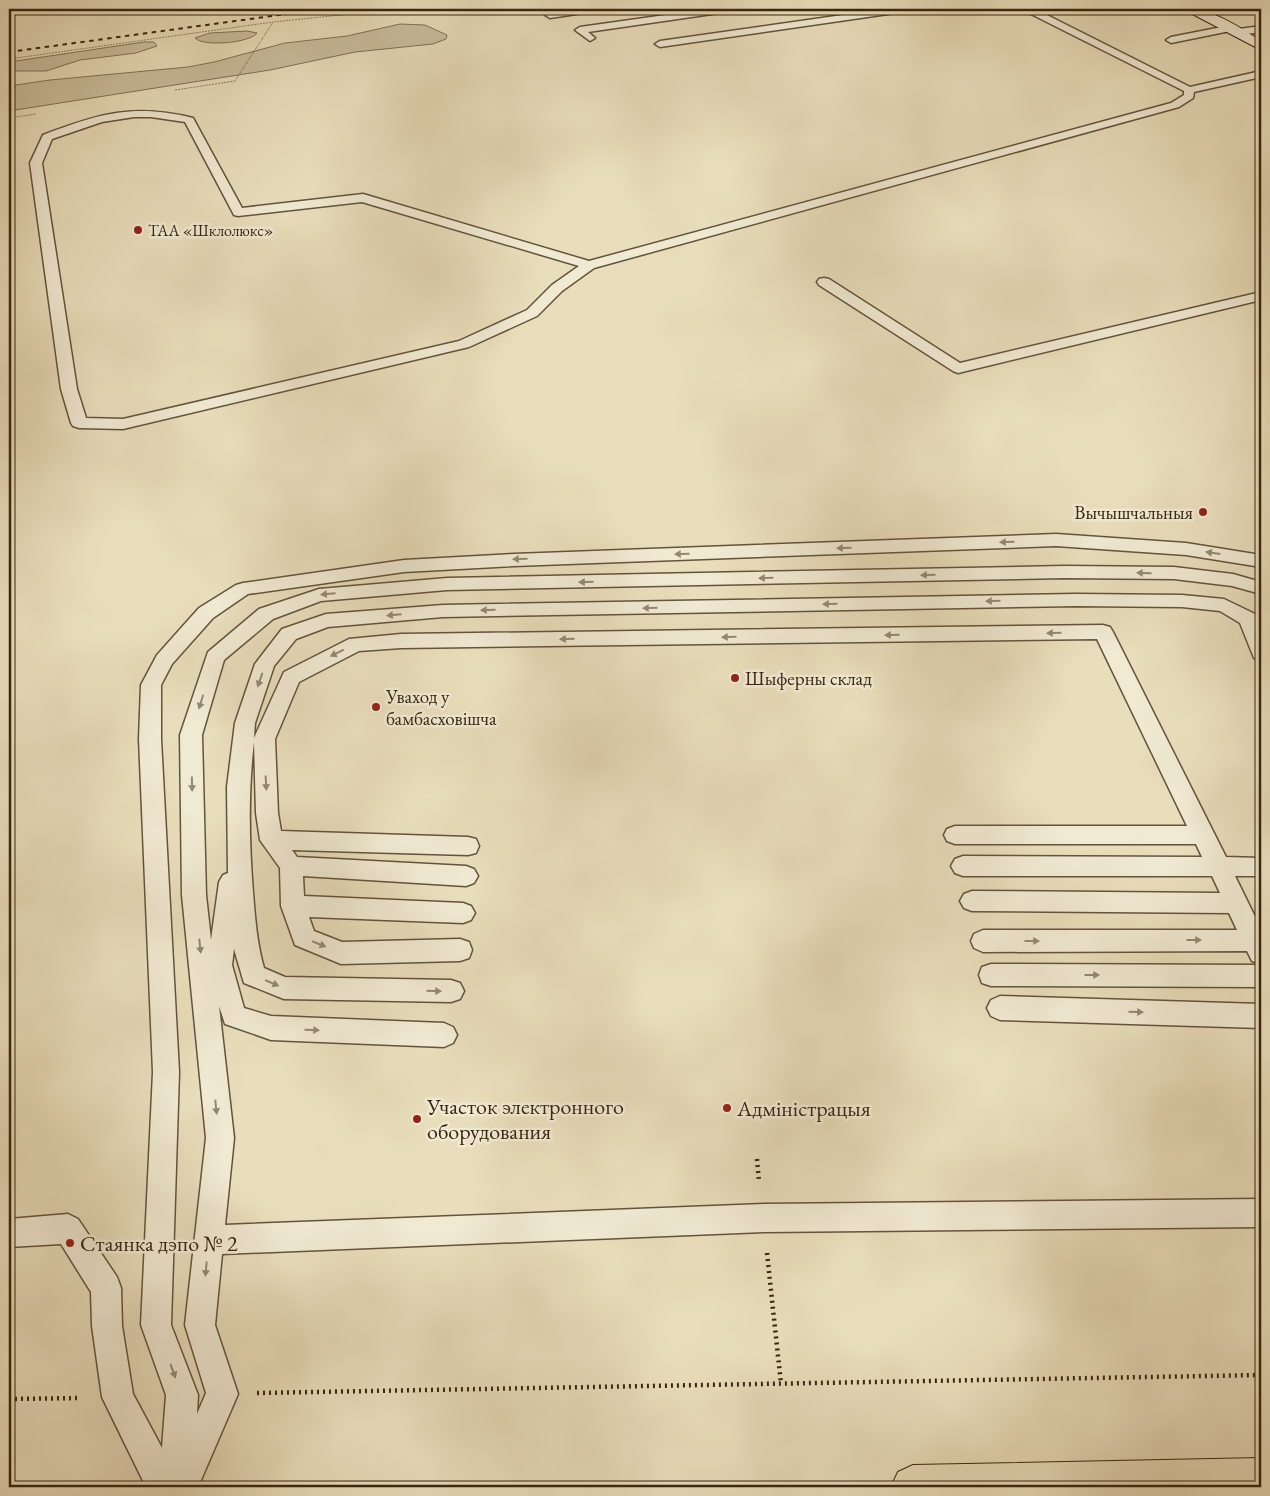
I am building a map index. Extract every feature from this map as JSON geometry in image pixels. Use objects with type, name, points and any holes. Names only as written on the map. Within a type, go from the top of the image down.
[{"type":"main road","points":[[913,1487],[1261,1479]]},
{"type":"street","points":[[1189,9],[1235,30],[1261,46]]},
{"type":"lane","points":[[550,15],[590,9]]},
{"type":"lane","points":[[590,38],[580,30],[726,9]]},
{"type":"lane","points":[[660,44],[902,9]]},
{"type":"lane","points":[[1020,9],[1034,12],[1190,90],[1261,74]]},
{"type":"lane","points":[[1171,40],[1235,30],[1261,29]]},
{"type":"lane","points":[[589,265],[363,198],[238,212],[189,120],[171,115],[149,112],[118,115],[89,121],[47,137],[36,163],[69,389],[79,423],[123,424],[464,344],[532,313],[557,288],[589,265],[1175,105],[1189,96],[1190,90]]},
{"type":"lane","points":[[824,282],[958,368],[1261,296]]},
{"type":"lane","points":[[175,1487],[182,1395],[156,1326],[166,1072],[150,739],[151,685],[164,660],[206,613],[243,589],[404,566],[514,560],[1056,540],[1186,549],[1261,561]]},
{"type":"lane","points":[[181,1487],[222,1394],[200,1325],[220,1138],[194,894],[190,735],[215,657],[266,614],[319,595],[446,584],[1064,572],[1174,573],[1233,580],[1261,588]]},
{"type":"lane","points":[[451,991],[284,988],[253,975],[245,943],[238,823],[238,787],[245,723],[265,664],[289,634],[326,621],[442,611],[1076,600],[1182,601],[1224,605],[1248,618],[1261,653]]},
{"type":"lane","points":[[460,950],[341,953],[304,938],[293,906],[291,866],[271,840],[267,813],[264,739],[292,677],[356,644],[401,641],[1103,632],[1258,946],[983,941]]},
{"type":"lane","points":[[238,823],[220,965],[234,1016],[271,1028],[444,1035]]},
{"type":"lane","points":[[955,835],[1203,835]]},
{"type":"lane","points":[[271,840],[468,846]]},
{"type":"lane","points":[[291,866],[466,876]]},
{"type":"lane","points":[[963,866],[1261,867]]},
{"type":"lane","points":[[972,901],[1237,903]]},
{"type":"lane","points":[[293,906],[463,913]]},
{"type":"lane","points":[[991,975],[1261,976]]},
{"type":"lane","points":[[1000,1008],[1261,1016]]},
{"type":"lane","points":[[208,1240],[764,1218],[1261,1213]]},
{"type":"lane","points":[[9,1233],[68,1229],[106,1288],[107,1326],[118,1397],[164,1487]]},
{"type":"path","points":[[9,59],[273,22],[399,9]]},
{"type":"path","points":[[176,90],[235,81],[273,22]]},
{"type":"path","points":[[9,118],[38,113]]},
{"type":"path","points":[[757,1158],[781,1384]]},
{"type":"path","points":[[222,1394],[1261,1375]]},
{"type":"path","points":[[9,1399],[118,1397]]},
{"type":"shaded area","points":[[400,24],[425,25],[447,35],[446,39],[433,44],[355,52],[270,70],[9,111],[9,86],[50,80],[188,67],[285,43],[347,36]]},
{"type":"shaded area","points":[[247,31],[257,33],[245,39],[226,43],[200,41],[195,38],[210,33]]},
{"type":"shaded area","points":[[154,42],[157,46],[136,53],[80,60],[46,71],[9,71],[9,62]]},
{"type":"railway","points":[[9,52],[323,9]]},
{"type":"place","name":"ТАА «Шклолюкс»","points":[[138,230]]},
{"type":"place","name":"Вычышчальныя","points":[[1203,512]]},
{"type":"place","name":"Шыферны склад","points":[[735,678]]},
{"type":"place","name":"Уваход у бамбасховішча","points":[[376,707]]},
{"type":"place","name":"Адміністрацыя","points":[[727,1108]]},
{"type":"place","name":"Участок электронного оборудования","points":[[417,1119]]},
{"type":"place","name":"Стаянка дэпо № 2","points":[[70,1243]]}]
